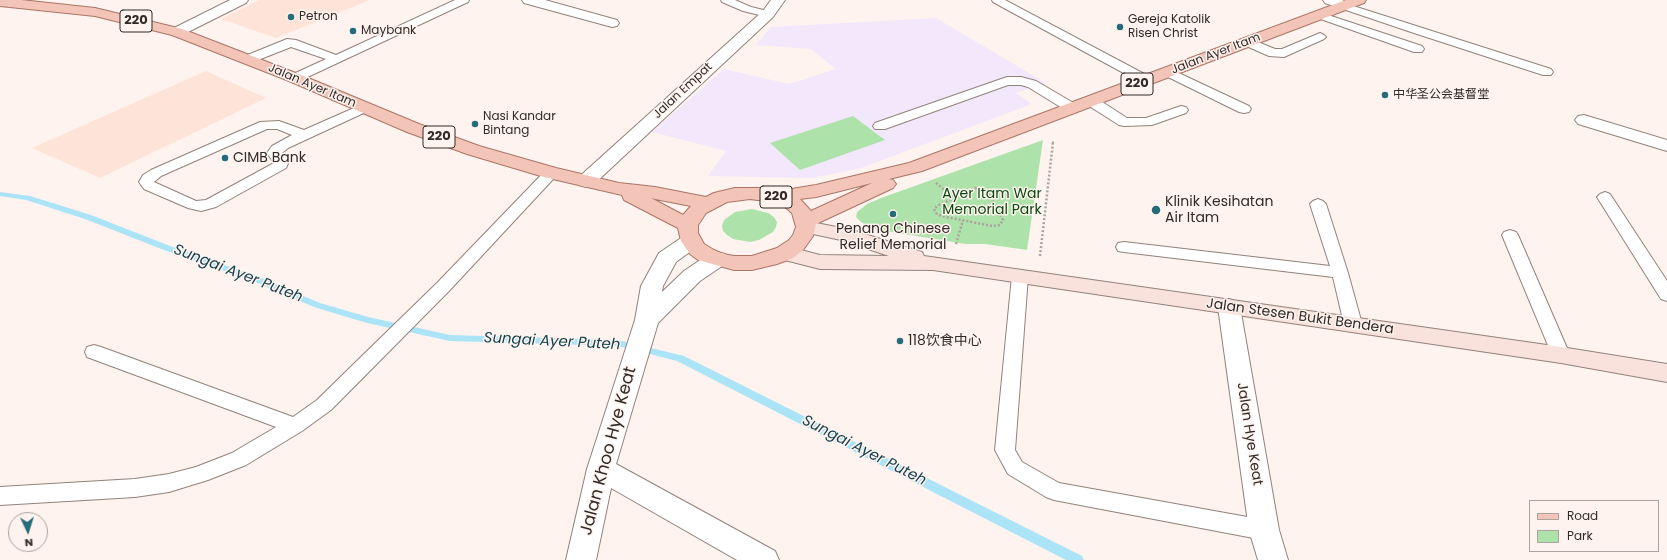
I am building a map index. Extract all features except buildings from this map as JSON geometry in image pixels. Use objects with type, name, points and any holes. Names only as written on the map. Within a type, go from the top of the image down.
[{"type":"main road","name":"Jalan Ayer Itam","points":[[0,2],[95,12],[177,32],[249,59],[363,108],[467,147],[551,172],[619,189],[655,193],[708,203]]},
{"type":"main road","name":"Jalan Ayer Itam","points":[[779,197],[816,191],[915,167],[1319,15],[1344,2]]},
{"type":"main road","name":"Jalan Ayer Itam","points":[[806,224],[915,167]]},
{"type":"main road","name":"Jalan Ayer Itam","points":[[619,189],[690,233]]},
{"type":"main road","name":"220","points":[[735,194],[765,194],[779,197],[801,211],[806,224],[803,236],[784,253],[769,259],[752,263],[734,263],[717,259],[696,249],[690,233],[692,217],[708,203],[735,194]]},
{"type":"street","points":[[177,32],[242,0]]},
{"type":"street","points":[[529,0],[612,23]]},
{"type":"street","name":"Jalan Empat","points":[[586,181],[768,14],[778,0]]},
{"type":"street","points":[[1584,120],[1667,146]]},
{"type":"street","name":"Jalan Stesen Bukit Bendera","points":[[806,224],[845,234],[933,263]]},
{"type":"street","name":"Jalan Khoo Hye Keat","points":[[580,560],[601,469],[647,320],[652,286],[667,258],[690,233]]},
{"type":"street","name":"Jalan Stesen Bukit Bendera","points":[[784,253],[820,262],[933,263],[1561,355],[1667,373]]},
{"type":"street","name":"Jalan Khoo Hye Keat","points":[[647,320],[692,276],[717,259]]},
{"type":"street","name":"Jalan Hye Keat","points":[[1229,307],[1264,530],[1273,560]]},
{"type":"street","points":[[601,469],[764,560]]},
{"type":"lane","points":[[295,78],[464,0]]},
{"type":"lane","points":[[726,0],[747,9],[768,14]]},
{"type":"lane","points":[[997,0],[1146,80]]},
{"type":"lane","points":[[1344,2],[1414,30],[1547,72]]},
{"type":"lane","points":[[1319,15],[1418,49]]},
{"type":"lane","points":[[1248,42],[1273,53],[1284,53],[1320,37]]},
{"type":"lane","points":[[249,59],[292,42],[336,59]]},
{"type":"lane","points":[[1168,72],[1244,109]]},
{"type":"lane","points":[[880,126],[1007,81],[1021,81],[1032,84],[1072,108]]},
{"type":"lane","points":[[1091,101],[1124,122],[1147,122],[1181,110]]},
{"type":"lane","points":[[303,135],[279,125],[265,125],[156,173],[148,178],[146,182],[149,186],[193,205],[201,206],[211,204],[281,165],[282,161],[274,153],[277,149],[303,135],[363,108]]},
{"type":"lane","points":[[0,496],[135,488],[169,483],[200,474],[239,459],[295,426],[324,405],[443,287],[551,172]]},
{"type":"lane","points":[[1605,198],[1667,295]]},
{"type":"lane","points":[[1318,204],[1340,273],[1353,324]]},
{"type":"lane","points":[[1510,235],[1561,355]]},
{"type":"lane","points":[[1124,247],[1340,273]]},
{"type":"lane","points":[[1029,277],[1004,450],[1015,468],[1054,491],[1264,530]]},
{"type":"lane","points":[[94,352],[295,426]]},
{"type":"path","points":[[1029,277],[1054,132]]},
{"type":"path","points":[[940,187],[954,198]]},
{"type":"path","points":[[975,188],[984,188],[987,190],[1003,220],[1000,225],[992,226],[963,220],[941,216],[936,213],[934,209],[937,206],[975,188]]},
{"type":"path","points":[[960,230],[963,220]]},
{"type":"shaded area","points":[[259,0],[370,0],[276,38],[221,19]]},
{"type":"shaded area","points":[[936,18],[1046,83],[1016,93],[1032,104],[861,168],[814,178],[708,176],[726,151],[652,132],[724,69],[789,84],[836,69],[811,49],[756,45],[771,27]]},
{"type":"shaded area","points":[[206,71],[266,98],[100,178],[32,148]]},
{"type":"green space","points":[[853,116],[885,140],[800,170],[770,143]]},
{"type":"green space","name":"Ayer Itam War Memorial Park","points":[[1043,140],[1027,250],[985,244],[966,244],[886,231],[872,228],[861,222],[856,217],[857,212],[867,204],[881,198]]},
{"type":"green space","points":[[752,209],[768,213],[774,217],[777,222],[773,232],[759,240],[750,242],[733,239],[723,231],[722,226],[724,220],[735,212]]},
{"type":"waterway","name":"Sungai Ayer Puteh","points":[[0,194],[27,198],[88,217],[167,248],[256,279],[317,305],[367,320],[450,338],[618,343],[680,358],[1078,560]]},
{"type":"place","name":"Petron","points":[[291,17]]},
{"type":"place","name":"Gereja Katolik Risen Christ","points":[[1120,27]]},
{"type":"place","name":"Maybank","points":[[353,31]]},
{"type":"place","name":"中华圣公会基督堂","points":[[1385,95]]},
{"type":"place","name":"Nasi Kandar Bintang","points":[[475,124]]},
{"type":"place","name":"CIMB Bank","points":[[225,158]]},
{"type":"place","name":"Klinik Kesihatan Air Itam","points":[[1156,210]]},
{"type":"place","name":"Penang Chinese Relief Memorial","points":[[893,214]]},
{"type":"place","name":"118饮食中心","points":[[900,341]]}]
